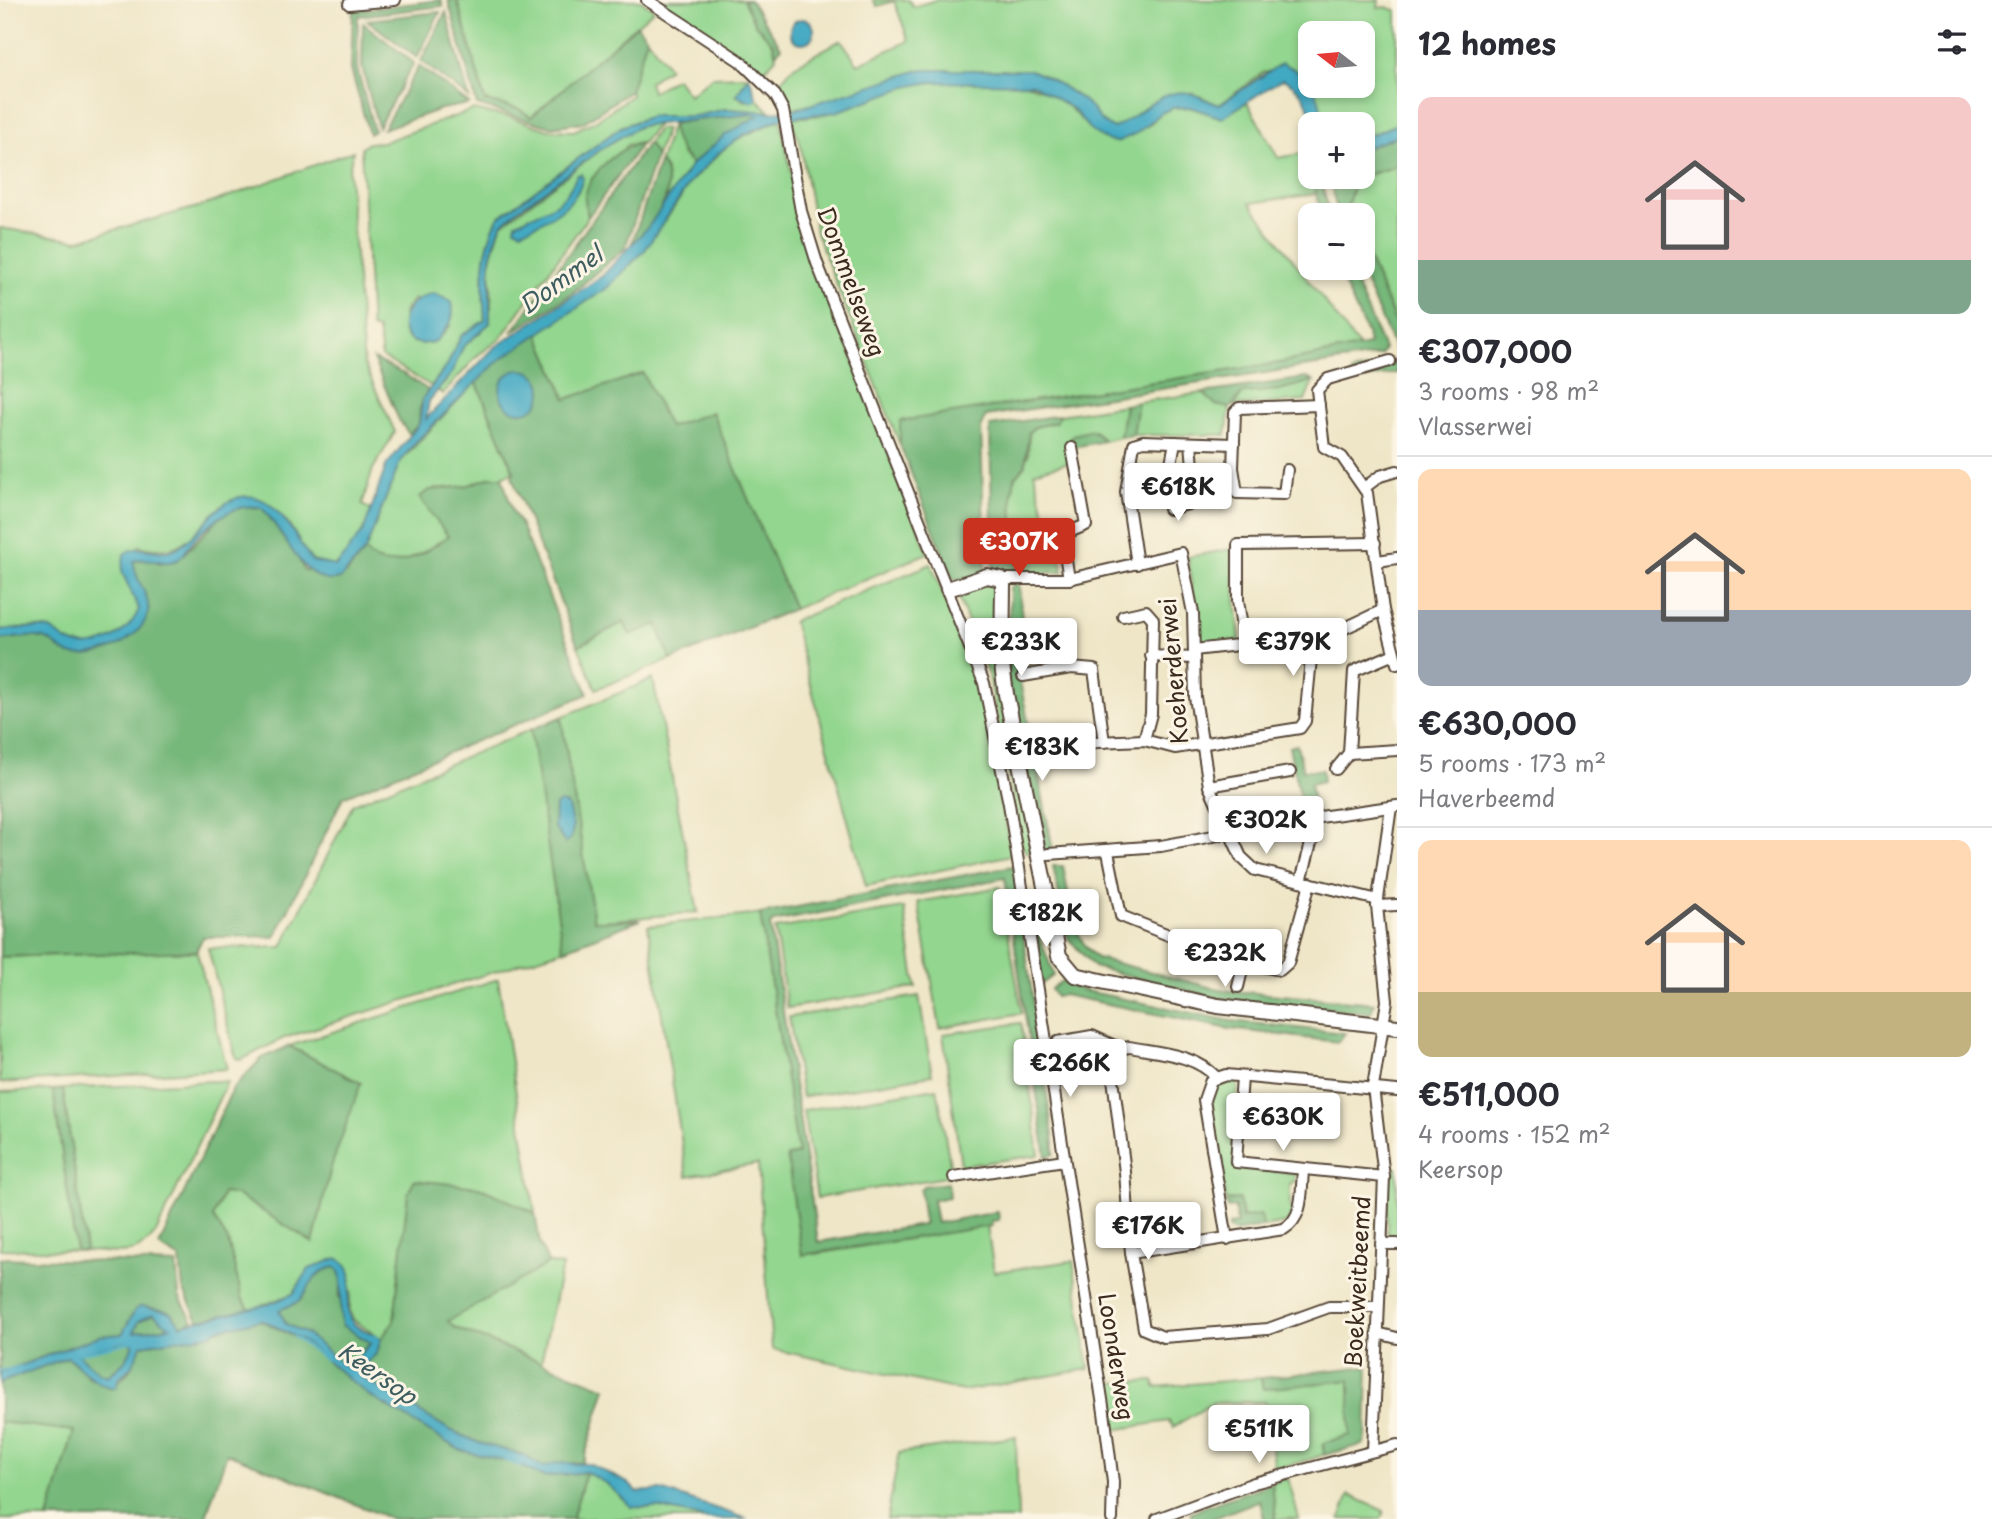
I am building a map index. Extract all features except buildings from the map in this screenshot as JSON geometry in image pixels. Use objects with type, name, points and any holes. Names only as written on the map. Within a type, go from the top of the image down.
[{"type":"street","points":[[349,4],[395,0]]},
{"type":"street","name":"Dommelseweg","points":[[647,0],[740,61],[762,81],[784,115],[801,211],[817,262],[948,589]]},
{"type":"street","points":[[1336,769],[1349,753],[1354,671],[1359,667],[1396,659],[1392,631],[1383,610],[1378,561],[1364,488],[1342,457],[1324,447],[1317,390],[1328,379],[1391,361]]},
{"type":"street","points":[[1287,470],[1284,494],[1237,493],[1233,468],[1235,412],[1239,408],[1319,405]]},
{"type":"street","points":[[948,589],[988,576],[1001,579],[1069,579],[1137,564],[1126,492],[1134,444],[1143,441],[1234,444]]},
{"type":"street","points":[[1174,442],[1167,485],[1169,509],[1196,502],[1191,443]]},
{"type":"street","points":[[1069,579],[1062,535],[1087,525],[1072,448]]},
{"type":"street","points":[[1364,488],[1380,476],[1397,471]]},
{"type":"street","points":[[1244,643],[1238,600],[1238,545],[1375,543]]},
{"type":"street","name":"Koeherderwei","points":[[1137,564],[1181,553],[1193,613],[1193,654],[1201,744],[1209,786],[1241,857],[1255,870],[1378,903],[1397,905]]},
{"type":"street","points":[[1378,561],[1397,558]]},
{"type":"street","points":[[1001,579],[1005,591],[1002,665],[1016,740],[1043,855],[1058,946],[1091,978],[1219,1006],[1353,1021],[1390,1030]]},
{"type":"street","name":"Loonderweg","points":[[948,589],[984,683],[1016,857],[1104,1412],[1113,1482],[1112,1519]]},
{"type":"street","points":[[1037,754],[1104,742],[1144,740],[1175,748],[1300,728],[1305,721],[1312,648],[1383,610]]},
{"type":"street","points":[[1123,616],[1146,611],[1151,614],[1151,714],[1144,740]]},
{"type":"street","points":[[1151,656],[1193,654],[1244,643],[1283,640],[1318,643]]},
{"type":"street","points":[[1023,676],[1072,668],[1094,670],[1104,742]]},
{"type":"street","points":[[991,717],[1016,740]]},
{"type":"street","points":[[1349,753],[1397,750]]},
{"type":"street","points":[[1209,786],[1290,772]]},
{"type":"street","points":[[1320,817],[1394,807]]},
{"type":"street","name":"Boekweitbeemd","points":[[1373,1451],[1384,1177],[1373,1087],[1390,1030],[1392,997],[1378,903],[1394,807]]},
{"type":"street","points":[[1016,857],[1161,846],[1306,818]]},
{"type":"street","points":[[1238,987],[1244,962],[1280,970],[1288,963],[1314,832]]},
{"type":"street","points":[[1108,852],[1122,916],[1181,940],[1201,937]]},
{"type":"street","points":[[1058,1042],[1092,1036],[1121,1049],[1129,1047],[1194,1060],[1207,1067],[1217,1078]]},
{"type":"street","points":[[1121,1049],[1111,1063],[1111,1075],[1125,1172],[1125,1203],[1131,1253],[1144,1329],[1163,1337],[1268,1329],[1329,1307],[1378,1307]]},
{"type":"street","points":[[1242,1077],[1236,1162],[1303,1171],[1384,1177]]},
{"type":"street","points":[[1227,1238],[1204,1100],[1206,1088],[1217,1078],[1242,1077],[1397,1091]]},
{"type":"street","points":[[954,1177],[1064,1160]]},
{"type":"street","points":[[1383,1163],[1397,1163]]},
{"type":"street","points":[[1131,1253],[1284,1229],[1294,1223],[1299,1214],[1303,1171]]},
{"type":"street","points":[[1381,1244],[1397,1244]]},
{"type":"street","points":[[1377,1333],[1397,1338]]},
{"type":"street","points":[[1157,1519],[1254,1483],[1397,1445]]},
{"type":"green space","points":[[440,0],[443,6],[358,16],[357,68],[374,131],[369,134],[351,69],[353,11]]},
{"type":"green space","points":[[448,0],[457,0],[485,101],[519,109],[531,117],[637,25],[647,38],[630,91],[584,122],[551,127],[477,105]]},
{"type":"green space","points":[[457,0],[641,0],[654,10],[531,117],[519,109],[485,101]]},
{"type":"green space","points":[[743,0],[755,24],[773,43],[776,58],[761,74],[659,2]]},
{"type":"green space","points":[[743,0],[750,0],[781,47],[776,54],[773,43],[755,24]]},
{"type":"green space","points":[[873,0],[909,0],[913,7],[935,0],[1379,0],[1378,8],[1386,7],[1397,11],[1397,124],[1375,133],[1375,112],[1321,112],[1316,98],[1376,98],[1376,21],[1298,21],[1298,71],[1264,72],[1219,105],[1193,94],[1172,95],[1114,128],[1105,124],[1089,106],[1072,93],[1030,70],[919,70],[831,100],[789,110],[775,87],[794,66],[841,40],[858,64],[909,41],[894,1],[877,6]]},
{"type":"green space","points":[[440,12],[417,58],[367,20]]},
{"type":"green space","points":[[446,12],[469,98],[421,61]]},
{"type":"green space","points":[[363,23],[414,63],[378,127],[362,67]]},
{"type":"green space","points":[[647,38],[669,68],[649,82],[652,92],[676,78],[689,95],[712,77],[749,76],[736,95],[745,101],[757,99],[771,112],[726,109],[695,116],[651,116],[621,127],[498,218],[488,243],[484,268],[485,320],[461,336],[448,364],[431,386],[382,357],[378,330],[371,328],[361,148],[368,143],[383,142],[473,110],[510,117],[548,130],[574,131],[595,121],[631,96],[630,91]],"holes":[[[414,299],[451,325],[436,341],[421,344],[403,321],[405,310]]]},
{"type":"green space","points":[[419,66],[469,104],[441,109],[383,129]]},
{"type":"green space","points":[[931,82],[1019,83],[1055,97],[1073,111],[1091,131],[1148,126],[1161,113],[1172,108],[1189,107],[1222,118],[1247,102],[1278,158],[1298,154],[1298,189],[1315,189],[1316,194],[1250,203],[1298,266],[1298,280],[1308,280],[1359,347],[1279,363],[901,421],[900,445],[816,232],[800,142],[790,117],[826,114],[913,85]]},
{"type":"green space","points":[[720,116],[759,116],[692,164],[674,136],[672,124]]},
{"type":"green space","points":[[780,119],[804,233],[928,553],[794,609],[712,413],[669,427],[642,373],[566,400],[538,333],[607,288],[666,220],[691,181],[731,142]]},
{"type":"green space","points":[[658,124],[642,143],[627,145],[585,195],[588,217],[500,339],[478,355],[443,394],[437,390],[445,383],[463,347],[482,331],[492,305],[490,263],[501,225],[607,145],[640,126]]},
{"type":"green space","points":[[672,124],[682,155],[692,164],[667,199],[666,170],[660,161]]},
{"type":"green space","points":[[658,129],[666,129],[656,156],[648,143]]},
{"type":"green space","points":[[1397,136],[1397,166],[1375,172],[1375,144]]},
{"type":"green space","points":[[642,143],[588,217],[585,195],[599,169],[625,149]]},
{"type":"green space","points":[[648,143],[656,156],[625,248],[571,294],[512,332]]},
{"type":"green space","points":[[353,151],[349,170],[364,364],[395,432],[373,469],[362,505],[372,510],[350,552],[342,561],[332,566],[323,566],[308,556],[284,519],[239,497],[183,543],[171,548],[157,549],[139,546],[132,592],[139,609],[127,627],[109,640],[88,645],[77,644],[43,628],[0,630],[0,228],[78,240],[205,205]]},
{"type":"green space","points":[[660,161],[666,174],[665,198],[654,220],[629,251]]},
{"type":"green space","points":[[1397,166],[1397,326],[1375,274],[1375,203],[1348,203],[1352,189],[1375,189],[1375,173]]},
{"type":"green space","points":[[1315,189],[1323,189],[1327,203],[1319,203]]},
{"type":"green space","points":[[1332,189],[1352,189],[1348,203],[1335,203]]},
{"type":"green space","points":[[1375,274],[1397,326],[1397,354],[1364,280],[1375,280]]},
{"type":"green space","points":[[1342,280],[1354,280],[1384,349],[1381,355],[986,416],[981,426],[985,573],[958,581],[953,579],[900,445],[900,421],[1279,363],[1369,345],[1367,334]]},
{"type":"green space","points":[[538,333],[566,399],[643,373],[669,427],[712,412],[794,609],[671,660],[657,624],[630,635],[624,622],[578,646],[512,477],[514,472],[476,381],[498,361]]},
{"type":"green space","points":[[373,359],[404,374],[428,390],[420,408],[419,424],[409,434],[399,420]]},
{"type":"green space","points":[[1397,363],[1397,373],[1354,381],[1352,372]]},
{"type":"green space","points":[[1307,378],[1313,381],[1279,390],[1243,393],[1230,408],[1216,405],[1203,393]]},
{"type":"green space","points":[[476,381],[514,472],[477,484],[425,493],[420,497],[448,536],[406,560],[384,563],[374,559],[365,551],[400,462]]},
{"type":"green space","points":[[1313,381],[1305,401],[1234,406],[1243,393],[1279,390]]},
{"type":"green space","points":[[1203,393],[1216,405],[1230,408],[1226,435],[1133,435],[1138,402]]},
{"type":"green space","points":[[1138,402],[1133,435],[1120,437],[1125,405]]},
{"type":"green space","points":[[1125,405],[1120,437],[1104,441],[1095,431],[1073,435],[1068,443],[1070,462],[1034,472],[1051,538],[1057,536],[1063,572],[1020,573],[1014,547],[1012,495],[1015,477],[1028,456],[1029,432],[1035,427],[1056,422],[1060,415]]},
{"type":"green space","points":[[1060,415],[1056,422],[1035,427],[1029,432],[1025,465],[1015,477],[1012,495],[1014,547],[1020,573],[1010,576],[993,572],[990,426]]},
{"type":"green space","points":[[1092,430],[1104,441],[1069,448],[1073,435]]},
{"type":"green space","points":[[490,477],[502,477],[513,512],[521,525],[588,694],[343,797],[275,937],[203,937],[196,951],[0,957],[0,640],[40,637],[54,642],[59,648],[113,648],[149,609],[134,571],[134,561],[147,559],[161,563],[185,553],[220,517],[238,506],[262,508],[294,549],[304,570],[347,573],[365,551],[374,559],[384,562],[406,560],[448,536],[419,497],[430,490],[466,486]]},
{"type":"green space","points":[[1231,549],[1240,640],[1199,645],[1188,557]]},
{"type":"green space","points":[[931,564],[981,690],[1012,855],[866,886],[793,621]]},
{"type":"green space","points":[[990,583],[997,587],[1032,852],[1026,852],[1022,846],[990,680],[959,598],[965,591]]},
{"type":"green space","points":[[1015,584],[1019,585],[1024,643],[1028,644],[1031,662],[1018,665],[1019,676],[1053,850],[1043,851],[1008,678],[1010,588]]},
{"type":"green space","points":[[624,621],[657,624],[671,660],[596,689],[578,646]]},
{"type":"green space","points":[[653,679],[698,912],[594,922],[561,717]]},
{"type":"green space","points":[[561,717],[594,921],[640,920],[563,950],[531,733],[532,729]],"holes":[[[561,802],[568,806],[573,827],[571,838],[565,843],[555,806]]]},
{"type":"green space","points":[[532,729],[563,950],[284,1038],[241,1060],[236,1058],[208,948],[282,947],[353,804]]},
{"type":"green space","points":[[1297,745],[1303,770],[1322,770],[1323,781],[1310,784],[1316,814],[1304,816],[1289,747]]},
{"type":"green space","points":[[1013,866],[1054,1142],[1054,1154],[1046,1157],[1005,878],[773,922],[770,925],[818,1242],[922,1225],[924,1222],[920,1190],[923,1186],[948,1183],[949,1197],[933,1200],[937,1223],[998,1212],[999,1220],[991,1221],[992,1226],[802,1255],[787,1157],[798,1154],[760,914]]},
{"type":"green space","points":[[1053,866],[1063,866],[1076,928],[1088,950],[1097,958],[1221,990],[1374,1003],[1371,1013],[1220,999],[1094,967],[1068,938]]},
{"type":"green space","points":[[1000,887],[1022,1013],[940,1028],[918,902]]},
{"type":"green space","points":[[904,908],[916,987],[787,1008],[775,929]]},
{"type":"green space","points":[[760,914],[798,1154],[787,1156],[815,1254],[987,1226],[994,1272],[1073,1261],[1089,1369],[963,1391],[772,1349],[758,1164],[687,1176],[648,926]]},
{"type":"green space","points":[[1032,918],[1054,975],[1042,984]]},
{"type":"green space","points":[[197,952],[227,1069],[0,1083],[0,957]]},
{"type":"green space","points":[[498,979],[535,1213],[479,1187],[408,1194],[394,1321],[381,1339],[352,1318],[351,1291],[299,1284],[293,1294],[250,1310],[242,1298],[228,1241],[213,1217],[223,1193],[237,1195],[313,1243],[331,1167],[360,1083],[289,1046]]},
{"type":"green space","points":[[1062,981],[1081,990],[1231,1021],[1345,1033],[1338,1042],[1230,1029],[1063,995],[1056,997],[1051,989]]},
{"type":"green space","points":[[919,996],[932,1075],[802,1097],[789,1017]]},
{"type":"green space","points":[[1021,1023],[1039,1155],[961,1166],[943,1034]]},
{"type":"green space","points":[[289,1046],[361,1083],[331,1167],[313,1243],[237,1195],[223,1193],[213,1217],[228,1241],[242,1298],[250,1310],[198,1320],[183,1289],[180,1259],[159,1246],[233,1088],[262,1058]]},
{"type":"green space","points":[[1226,1079],[1238,1081],[1233,1165],[1286,1173],[1295,1171],[1295,1182],[1290,1183],[1290,1208],[1296,1208],[1286,1223],[1262,1227],[1260,1215],[1242,1218],[1239,1199],[1226,1201],[1210,1100],[1214,1085]]},
{"type":"green space","points":[[227,1082],[156,1233],[148,1242],[133,1251],[86,1251],[63,1089]]},
{"type":"green space","points":[[937,1088],[952,1176],[817,1198],[803,1110]]},
{"type":"green space","points":[[63,1089],[86,1251],[76,1251],[53,1090]]},
{"type":"green space","points":[[53,1090],[76,1251],[0,1249],[0,1092]]},
{"type":"green space","points":[[1397,1168],[1397,1240],[1387,1239],[1387,1172]]},
{"type":"green space","points":[[414,1180],[479,1187],[535,1213],[540,1244],[548,1262],[546,1265],[448,1321],[455,1328],[606,1388],[583,1462],[543,1467],[523,1455],[479,1443],[450,1430],[360,1376],[360,1369],[377,1353],[381,1339],[394,1321],[408,1193]]},
{"type":"green space","points":[[1239,1199],[1242,1218],[1260,1215],[1262,1227],[1235,1232],[1229,1229],[1229,1225],[1237,1224],[1235,1207],[1227,1208],[1226,1201]]},
{"type":"green space","points":[[0,1258],[176,1264],[179,1296],[193,1321],[181,1325],[170,1312],[142,1306],[135,1310],[122,1334],[99,1336],[0,1373]]},
{"type":"green space","points":[[548,1263],[562,1266],[541,1362],[449,1325],[448,1320]]},
{"type":"green space","points":[[336,1267],[342,1281],[339,1296],[359,1337],[371,1342],[347,1368],[307,1334],[286,1324],[279,1310],[299,1302],[309,1284],[318,1275]]},
{"type":"green space","points":[[153,1314],[170,1327],[133,1333],[139,1321]]},
{"type":"green space","points":[[260,1320],[303,1341],[368,1395],[460,1450],[514,1463],[544,1477],[586,1472],[572,1519],[392,1519],[227,1453],[205,1519],[48,1519],[74,1431],[0,1422],[0,1383],[68,1357],[88,1376],[111,1389],[129,1371],[141,1345],[210,1335],[217,1329]]},
{"type":"green space","points":[[126,1342],[133,1344],[129,1354],[120,1366],[107,1376],[99,1373],[77,1354]]},
{"type":"green space","points":[[1368,1366],[1366,1439],[1363,1445],[1324,1455],[1323,1443],[1350,1435],[1350,1380],[1263,1389],[1261,1378]]},
{"type":"green space","points":[[1261,1378],[1263,1389],[1350,1380],[1350,1436],[1323,1443],[1324,1455],[1275,1469],[1265,1402],[1213,1403],[1173,1427],[1169,1421],[1113,1430],[1108,1383],[1154,1381],[1155,1387]]},
{"type":"green space","points":[[0,1422],[74,1431],[48,1519],[0,1519]]},
{"type":"green space","points":[[1016,1437],[1018,1519],[887,1519],[899,1453]]},
{"type":"green space","points":[[586,1472],[607,1484],[632,1507],[660,1508],[708,1519],[572,1519]]},
{"type":"green space","points":[[1288,1478],[1299,1519],[1276,1519],[1272,1483]]},
{"type":"green space","points":[[1272,1483],[1276,1519],[1264,1519],[1260,1500],[1212,1519],[1193,1519],[1190,1512]]},
{"type":"green space","points":[[1349,1495],[1384,1511],[1381,1519],[1340,1519]]},
{"type":"water","points":[[802,19],[813,26],[814,31],[807,42],[802,43],[791,36],[790,31],[797,20]]},
{"type":"water","points":[[1282,63],[1298,72],[1298,90],[1282,79],[1222,118],[1190,107],[1172,108],[1161,113],[1137,133],[1117,142],[1109,141],[1091,131],[1074,110],[1033,84],[931,82],[906,87],[836,112],[780,119],[743,135],[721,151],[691,181],[645,250],[607,288],[498,361],[415,443],[400,462],[365,551],[340,579],[328,580],[316,576],[306,567],[262,508],[241,508],[212,523],[177,560],[134,561],[136,574],[147,599],[148,612],[137,631],[116,646],[80,655],[65,653],[43,638],[0,640],[0,630],[31,628],[49,629],[77,644],[88,645],[109,640],[127,627],[139,609],[122,572],[124,554],[136,549],[174,549],[191,538],[214,513],[231,500],[246,496],[260,499],[272,507],[283,518],[312,561],[336,566],[364,530],[386,466],[419,424],[423,398],[448,364],[461,336],[485,320],[484,268],[488,243],[498,218],[621,127],[651,116],[695,116],[726,109],[771,112],[797,109],[919,70],[1030,70],[1072,93],[1089,106],[1105,124],[1114,128],[1161,97],[1182,92],[1219,105]],"holes":[[[753,114],[758,116],[725,135],[692,164],[648,227],[602,276],[494,348],[426,419],[429,401],[452,373],[463,347],[490,323],[490,263],[501,225],[516,211],[607,145],[640,126]]]},
{"type":"water","points":[[749,76],[757,99],[752,102],[736,95]]},
{"type":"water","points":[[1304,98],[1318,98],[1321,112],[1309,112]]},
{"type":"water","points":[[1397,124],[1397,136],[1375,144],[1375,133]]},
{"type":"water","points":[[581,174],[583,179],[574,198],[559,212],[521,231],[515,228],[516,223],[559,201],[566,195],[577,175]]},
{"type":"water","points":[[434,293],[452,302],[453,315],[450,324],[436,341],[422,344],[412,341],[405,335],[404,317],[410,307],[420,299]]},
{"type":"water","points":[[521,370],[536,376],[542,391],[536,406],[521,412],[506,406],[500,391],[506,376]]},
{"type":"water","points":[[561,802],[568,806],[573,827],[571,838],[565,843],[554,827],[555,806]]},
{"type":"water","points":[[337,1258],[346,1264],[350,1272],[350,1318],[358,1327],[381,1338],[377,1353],[360,1369],[360,1376],[450,1430],[479,1443],[523,1455],[543,1467],[555,1463],[590,1464],[628,1483],[637,1492],[661,1490],[748,1519],[708,1519],[660,1508],[632,1507],[607,1484],[586,1472],[544,1477],[514,1463],[460,1450],[368,1395],[303,1341],[260,1320],[218,1329],[210,1335],[141,1345],[133,1364],[119,1377],[116,1388],[103,1385],[68,1357],[0,1383],[0,1373],[99,1336],[122,1334],[135,1310],[142,1306],[170,1312],[181,1325],[269,1304],[293,1294],[309,1269]],"holes":[[[336,1267],[341,1279],[342,1325],[371,1343],[347,1368],[307,1334],[286,1324],[279,1310],[298,1302],[318,1275]],[[153,1314],[170,1327],[134,1332],[139,1321]],[[126,1342],[133,1344],[123,1363],[107,1376],[99,1373],[78,1354]]]},
{"type":"waterway","name":"Keersop","points":[[294,1337],[326,1360]]},
{"type":"waterway","name":"Keersop","points":[[75,1355],[130,1342]]},
{"type":"waterway","name":"Keersop","points":[[0,1371],[21,1367]]},
{"type":"waterway","name":"Keersop","points":[[504,1460],[521,1466]]},
{"type":"water label","name":"Dommel","points":[[561,281]]}]
